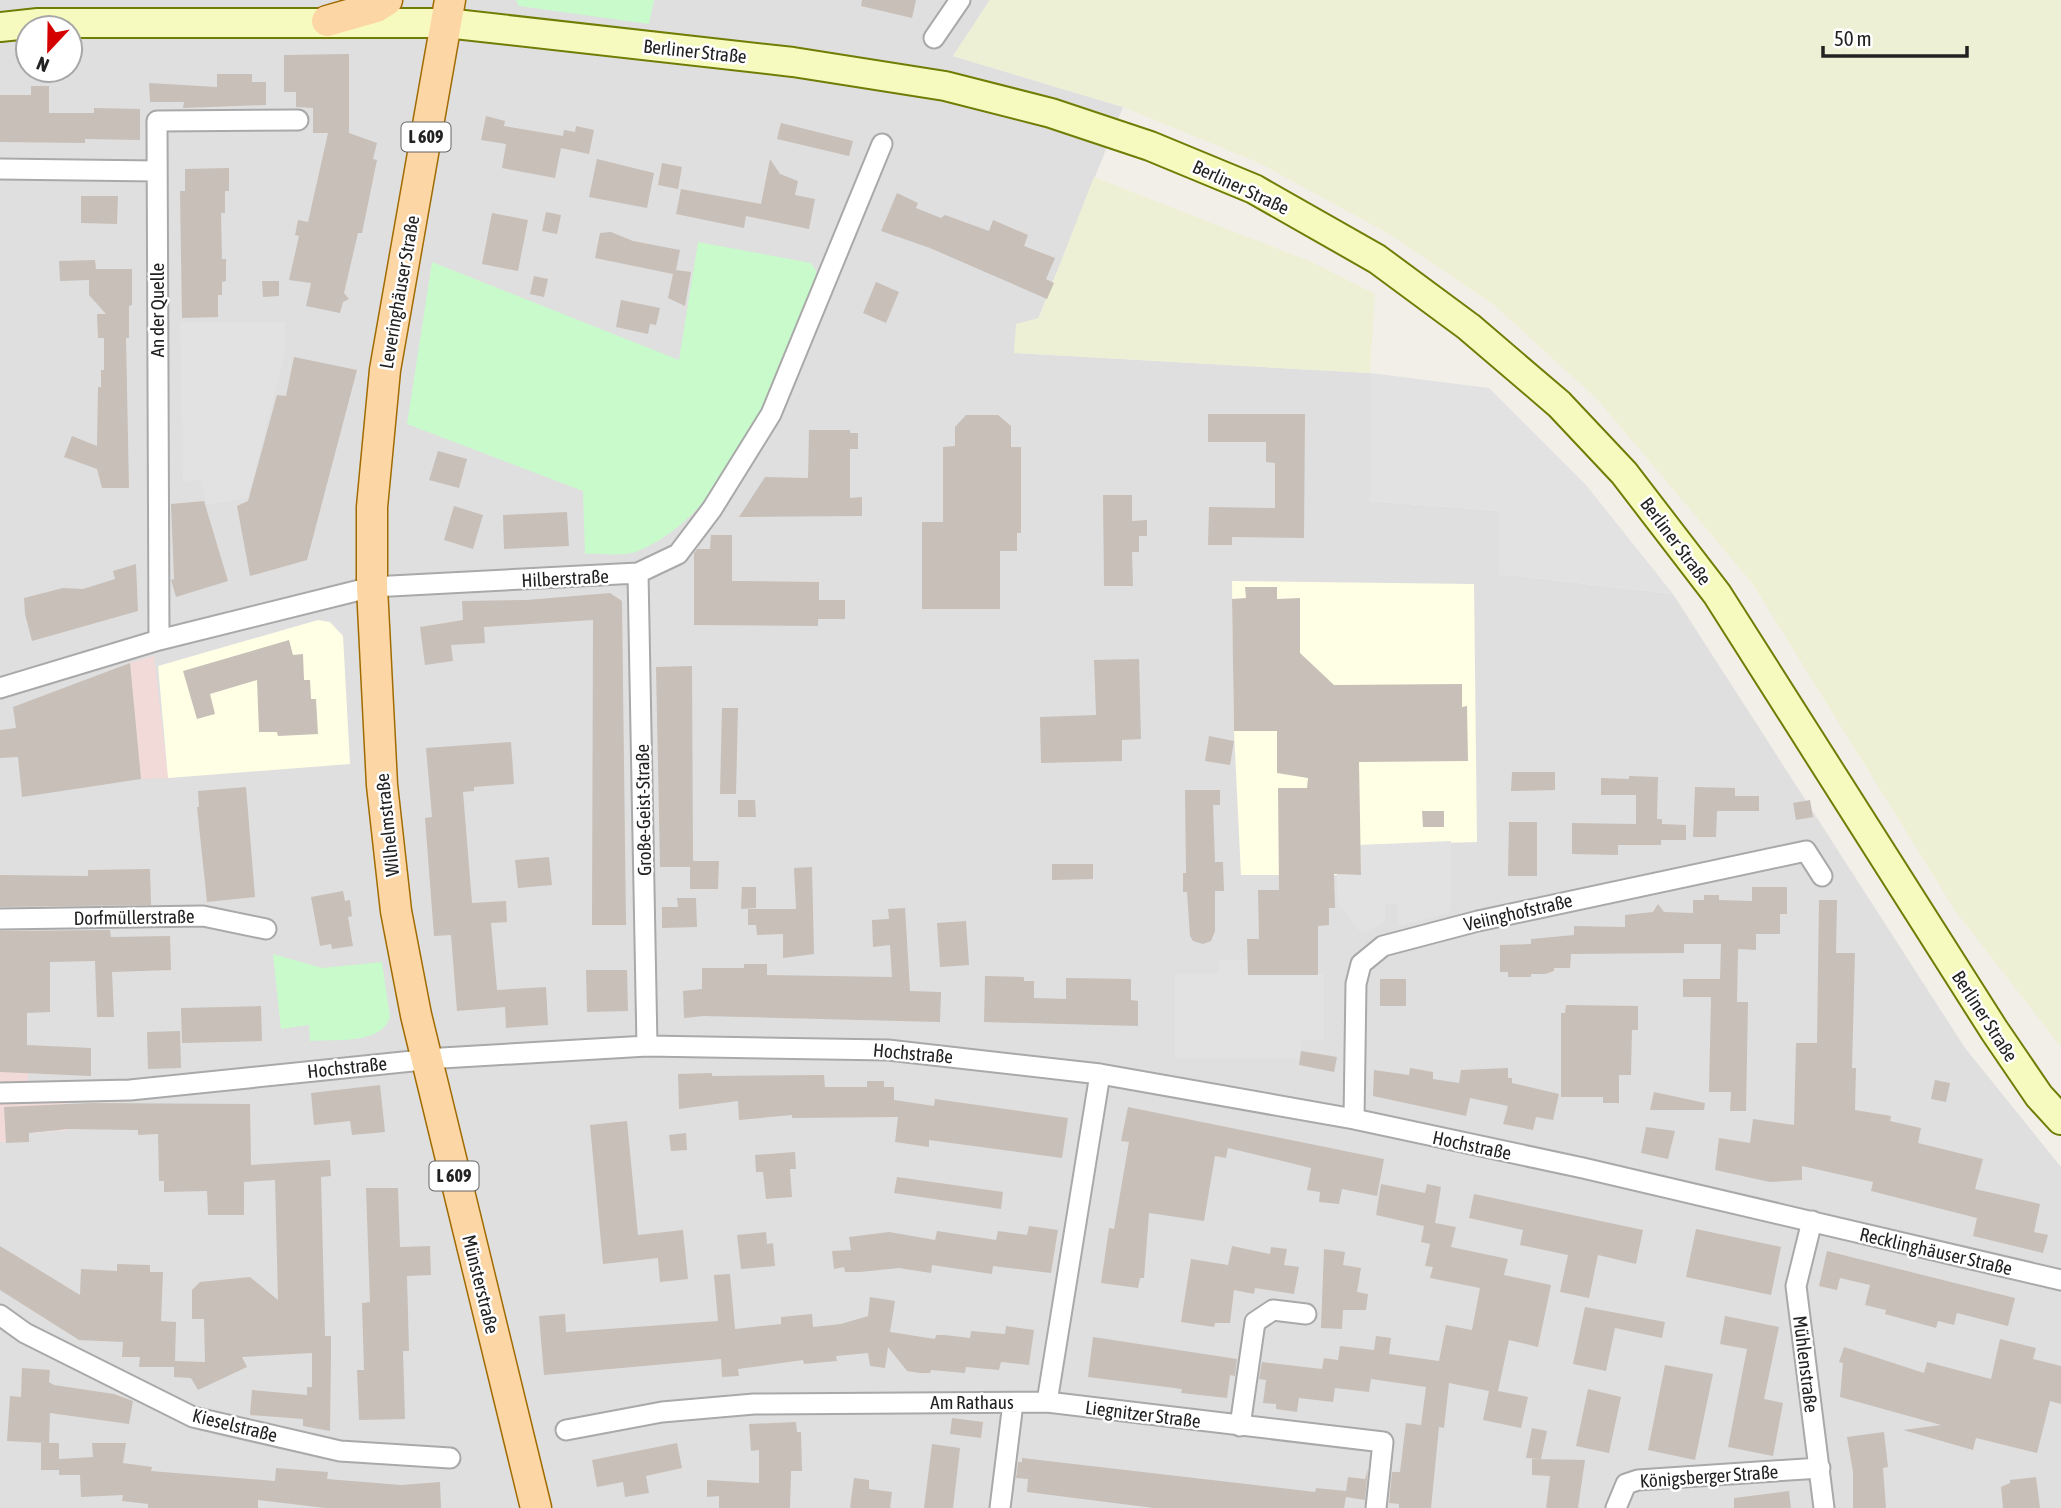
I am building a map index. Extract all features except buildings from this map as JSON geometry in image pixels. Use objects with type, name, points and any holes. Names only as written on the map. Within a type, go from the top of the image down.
[{"type":"main road","points":[[327,21],[376,7],[387,0]]},
{"type":"main road","name":"Berliner Straße","points":[[0,27],[38,23],[327,21],[448,11],[958,89],[1051,113],[1150,146],[1254,189],[1377,259],[1469,327],[1559,404],[1624,473],[1717,594],[1994,1030],[2039,1096],[2061,1120]]},
{"type":"main road","name":"Leveringhäuser Straße","points":[[372,587],[372,507],[385,370],[448,11]]},
{"type":"main road","name":"Wilhelmstraße","points":[[372,587],[387,834],[396,911],[426,1060]]},
{"type":"main road","name":"Münsterstraße","points":[[426,1060],[536,1508]]},
{"type":"street","points":[[934,38],[960,0]]},
{"type":"street","name":"An der Quelle","points":[[159,640],[157,121],[298,120]]},
{"type":"street","name":"Hilberstraße","points":[[0,688],[159,640],[372,587],[638,573],[678,554],[712,509],[771,414],[882,144]]},
{"type":"street","points":[[0,169],[156,171]]},
{"type":"street","name":"Große-Geist-Straße","points":[[638,573],[647,1046]]},
{"type":"street","name":"Veiinghofstraße","points":[[1354,1119],[1356,984],[1361,964],[1383,946],[1478,920],[1806,851],[1822,876]]},
{"type":"street","name":"Dorfmüllerstraße","points":[[0,919],[203,916],[266,929]]},
{"type":"street","name":"Hochstraße","points":[[0,1093],[130,1090],[426,1060],[647,1046],[888,1050],[1100,1074],[1354,1119],[1812,1221]]},
{"type":"street","points":[[1047,1402],[1100,1074]]},
{"type":"street","name":"Recklinghäuser Straße","points":[[1812,1221],[2061,1280]]},
{"type":"street","name":"Mühlenstraße","points":[[1812,1221],[1796,1286],[1824,1508]]},
{"type":"street","points":[[1240,1426],[1255,1322],[1273,1310],[1306,1314]]},
{"type":"street","name":"Kieselstraße","points":[[0,1315],[25,1333],[193,1417],[340,1451],[450,1458]]},
{"type":"street","name":"Am Rathaus","points":[[566,1430],[662,1412],[754,1404],[1047,1402]]},
{"type":"street","name":"Liegnitzer Straße","points":[[1047,1402],[1383,1442],[1376,1508]]},
{"type":"street","points":[[1000,1508],[1013,1403]]},
{"type":"street","name":"Königsberger Straße","points":[[1616,1508],[1626,1484],[1638,1480],[1819,1468]]},
{"type":"shaded area","points":[[0,0],[990,0],[953,56],[1123,107],[1038,319],[1014,353],[1370,373],[1370,501],[1500,511],[1499,574],[1673,594],[1965,1048],[2061,1167],[2061,1508],[0,1508],[0,1142],[29,1142],[29,1133],[68,1130],[28,1084],[27,1041],[0,1041]]},
{"type":"shaded area","points":[[990,0],[2061,0],[2061,1047],[1956,912],[1752,583],[1597,399],[1494,305],[1389,234],[1259,163],[1123,107],[953,56]]},
{"type":"shaded area","points":[[1094,177],[1312,262],[1375,294],[1370,373],[1014,353],[1016,324],[1039,318]]},
{"type":"shaded area","points":[[180,322],[285,322],[285,353],[248,498],[207,505],[201,480],[183,481]]},
{"type":"shaded area","points":[[1370,373],[1489,388],[1586,485],[1673,594],[1499,574],[1499,511],[1370,501]]},
{"type":"shaded area","points":[[1232,581],[1474,584],[1477,842],[1361,845],[1361,875],[1241,875],[1234,731]]},
{"type":"shaded area","points":[[318,620],[330,622],[343,636],[350,764],[168,778],[158,666]]},
{"type":"shaded area","points":[[154,656],[168,778],[141,779],[130,663]]},
{"type":"shaded area","points":[[1451,841],[1450,913],[1398,926],[1398,904],[1385,904],[1385,922],[1362,934],[1337,902],[1337,874],[1361,875],[1360,845]]},
{"type":"shaded area","points":[[1219,960],[1247,960],[1248,975],[1324,974],[1324,1040],[1301,1040],[1301,1058],[1175,1058],[1175,974],[1218,974]]},
{"type":"shaded area","points":[[0,1041],[27,1041],[28,1083],[67,1104],[69,1130],[29,1133],[29,1142],[0,1142]]},
{"type":"green space","points":[[516,0],[654,0],[649,24],[519,6]]},
{"type":"green space","points":[[698,242],[811,263],[820,277],[771,393],[751,433],[728,471],[702,504],[672,532],[632,553],[585,554],[583,491],[407,424],[432,262],[679,360]]},
{"type":"green space","points":[[273,954],[322,968],[382,962],[390,1017],[385,1026],[377,1032],[356,1039],[310,1041],[309,1025],[281,1029]]}]
